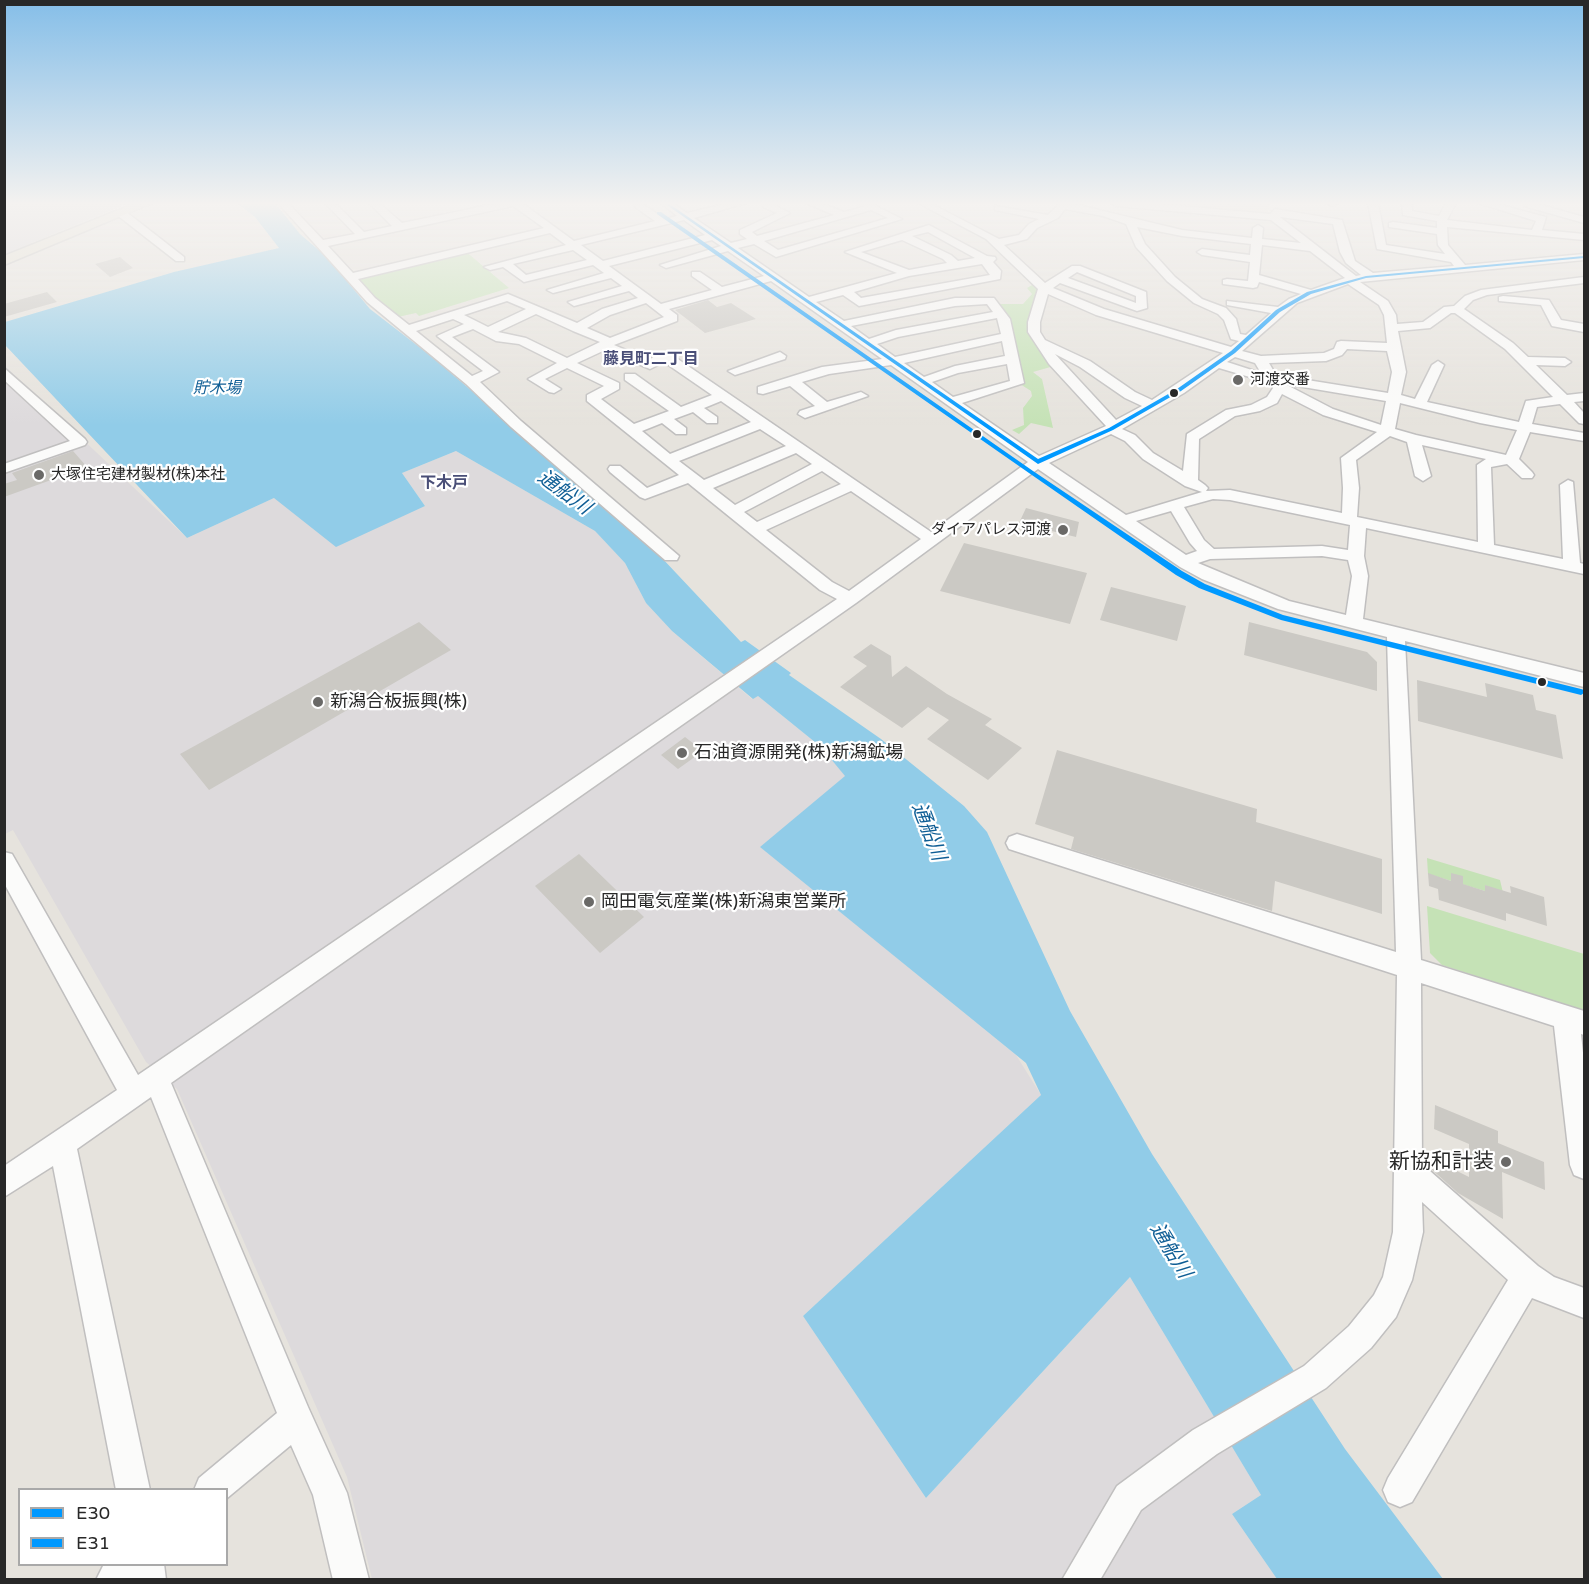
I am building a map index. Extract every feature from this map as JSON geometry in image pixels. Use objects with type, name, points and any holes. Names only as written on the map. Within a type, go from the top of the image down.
[{"type":"street","points":[[352,277],[371,300],[406,330],[474,380],[515,415],[509,417],[671,556]]},
{"type":"street","points":[[553,290],[603,277]]},
{"type":"street","points":[[554,388],[535,379],[607,344],[673,318],[618,277]]},
{"type":"street","points":[[700,277],[720,291]]},
{"type":"street","points":[[660,308],[773,277],[1186,563],[1262,598],[1396,635],[1584,680]]},
{"type":"street","points":[[808,301],[894,277]]},
{"type":"street","points":[[846,291],[859,302],[996,277]]},
{"type":"street","points":[[1033,277],[1044,288],[1090,309],[1260,360],[1326,357],[1341,349],[1337,331]]},
{"type":"street","points":[[1063,277],[1044,288],[1033,327],[1040,343],[1113,428],[1130,438],[1148,456],[1212,494]]},
{"type":"street","points":[[1060,279],[1107,298],[1141,308],[1142,294],[1099,277]]},
{"type":"street","points":[[1170,277],[1191,296],[1227,315],[1233,328],[1239,326],[1252,335]]},
{"type":"street","points":[[1227,282],[1253,285],[1254,277],[1310,293]]},
{"type":"street","points":[[1349,277],[1384,303],[1393,328],[1392,347],[1399,372],[1396,398],[1387,432],[1348,458],[1356,556],[1360,576],[1354,624]]},
{"type":"street","points":[[4,1183],[850,599],[1038,462],[1113,428],[1153,406],[1233,352],[1278,311],[1310,293],[1353,280],[1372,277]]},
{"type":"street","points":[[1473,277],[1504,299],[1545,302],[1556,323],[1584,328]]},
{"type":"street","points":[[1393,328],[1426,325],[1448,310],[1457,309],[1469,298],[1490,291],[1584,280]]},
{"type":"street","points":[[574,302],[630,287]]},
{"type":"street","points":[[406,330],[536,289]]},
{"type":"street","points":[[508,297],[577,328],[650,365]]},
{"type":"street","points":[[1090,309],[1107,298]]},
{"type":"street","points":[[577,328],[606,312],[648,300]]},
{"type":"street","points":[[843,325],[876,316],[990,300],[1002,314],[1017,383],[953,401]]},
{"type":"street","points":[[1231,303],[1278,311]]},
{"type":"street","points":[[1186,305],[1206,305]]},
{"type":"street","points":[[490,330],[536,309]]},
{"type":"street","points":[[1457,309],[1509,346],[1584,420]]},
{"type":"street","points":[[453,314],[490,330],[500,338],[522,341],[614,386]]},
{"type":"street","points":[[868,343],[896,334],[1002,314]]},
{"type":"street","points":[[474,380],[492,372],[443,336],[490,316]]},
{"type":"street","points":[[1114,332],[1120,318]]},
{"type":"street","points":[[764,390],[827,370],[894,361],[1007,336]]},
{"type":"street","points":[[1040,343],[1051,345],[1085,364],[1130,395],[1153,406]]},
{"type":"street","points":[[1341,345],[1392,347]]},
{"type":"street","points":[[735,371],[775,353],[807,377]]},
{"type":"street","points":[[850,599],[826,585],[592,398],[664,356],[931,539]]},
{"type":"street","points":[[924,381],[955,370],[1012,359]]},
{"type":"street","points":[[1260,360],[1276,382],[1340,417],[1413,439],[1511,459],[1527,475]]},
{"type":"street","points":[[1524,361],[1566,362]]},
{"type":"street","points":[[1218,363],[1276,382],[1396,398],[1525,428],[1584,437]]},
{"type":"street","points":[[1420,403],[1438,365]]},
{"type":"street","points":[[4,372],[80,442],[4,469]]},
{"type":"street","points":[[630,376],[679,412]]},
{"type":"street","points":[[792,381],[826,408]]},
{"type":"street","points":[[1190,483],[1192,437],[1231,413],[1255,408],[1272,400],[1276,382]]},
{"type":"street","points":[[632,430],[723,396]]},
{"type":"street","points":[[805,414],[861,396]]},
{"type":"street","points":[[1511,459],[1525,428],[1531,404],[1584,397]]},
{"type":"street","points":[[695,407],[712,420]]},
{"type":"street","points":[[1340,417],[1341,426],[1366,444]]},
{"type":"street","points":[[664,418],[681,431]]},
{"type":"street","points":[[670,459],[762,423]]},
{"type":"street","points":[[1413,439],[1423,476]]},
{"type":"street","points":[[704,486],[797,447]]},
{"type":"street","points":[[1486,549],[1484,465],[1498,460],[1511,459]]},
{"type":"street","points":[[735,511],[822,465]]},
{"type":"street","points":[[615,470],[645,494],[691,476]]},
{"type":"street","points":[[755,529],[850,485]]},
{"type":"street","points":[[1124,520],[1212,494],[1230,495],[1578,568],[1568,485]]},
{"type":"street","points":[[1176,506],[1198,543],[1210,554]]},
{"type":"street","points":[[1186,563],[1196,557],[1210,554],[1322,551],[1356,556]]},
{"type":"street","points":[[1080,1580],[1129,1498],[1205,1442],[1315,1377],[1360,1337],[1385,1306],[1398,1280],[1408,1232],[1409,966],[1396,635]]},
{"type":"street","points":[[1017,843],[1575,1020],[1584,1165]]},
{"type":"street","points":[[4,861],[144,1086],[330,1493],[351,1580]]},
{"type":"street","points":[[62,1143],[133,1488]]},
{"type":"street","points":[[1409,1171],[1527,1277],[1545,1289],[1584,1304]]},
{"type":"street","points":[[1400,1490],[1527,1277]]},
{"type":"street","points":[[214,1488],[296,1419]]},
{"type":"street","points":[[114,1580],[126,1566]]},
{"type":"shaded area","points":[[4,365],[187,538],[274,498],[425,506],[402,473],[456,451],[595,531],[625,563],[646,603],[672,631],[752,699],[758,696],[821,747],[846,776],[761,847],[1016,1055],[1041,1095],[803,1316],[926,1498],[1130,1277],[1261,1495],[1232,1514],[1277,1579],[372,1579],[347,1477],[177,1089],[146,1062],[13,830],[5,834]]},
{"type":"green space","points":[[352,277],[496,277],[509,288],[419,316],[416,313],[393,318]]},
{"type":"green space","points":[[1024,277],[1029,277],[1041,289],[1029,323],[1054,366],[1033,372],[1042,379],[1053,428],[1031,423],[1019,434],[1012,430],[1024,425],[1023,408],[1032,396],[1031,391],[1020,384],[997,304],[1023,304],[1032,294],[1027,288],[1032,285]]},
{"type":"green space","points":[[1427,858],[1500,880],[1504,897],[1485,885],[1485,891],[1428,874]]},
{"type":"green space","points":[[1427,906],[1584,954],[1584,1011],[1442,965],[1430,953]]},
{"type":"water","points":[[157,277],[344,277],[370,309],[431,356],[596,497],[661,557],[741,642],[745,640],[791,673],[789,675],[881,739],[964,806],[987,832],[1070,1011],[1152,1154],[1345,1449],[1443,1579],[1277,1579],[1232,1514],[1261,1495],[1130,1277],[926,1498],[803,1316],[1041,1095],[1026,1063],[760,847],[845,776],[821,747],[758,696],[753,699],[672,631],[646,603],[625,563],[595,531],[456,451],[402,473],[425,506],[336,547],[274,498],[187,538],[5,345],[5,322]]},
{"type":"building","points":[[47,292],[57,302],[4,317],[4,304]]},
{"type":"building","points":[[708,300],[717,307],[731,303],[756,319],[705,333],[675,310]]},
{"type":"building","name":"大塚住宅建材製材(株)本社","points":[[73,451],[87,467],[4,497],[4,484],[17,480],[12,473]]},
{"type":"building","name":"ダイアパレス河渡","points":[[1026,508],[1079,522],[1076,537],[1019,523]]},
{"type":"building","points":[[964,543],[1087,573],[1070,624],[940,591]]},
{"type":"building","points":[[1111,587],[1186,606],[1177,641],[1100,620]]},
{"type":"building","name":"新潟合板振興(株)","points":[[419,622],[451,650],[209,790],[180,754]]},
{"type":"building","points":[[1249,622],[1367,652],[1377,662],[1377,691],[1244,655]]},
{"type":"building","points":[[871,644],[891,656],[892,677],[906,666],[947,694],[992,719],[985,725],[1022,748],[988,780],[927,739],[949,720],[928,707],[902,728],[840,687],[867,666],[853,657]]},
{"type":"building","points":[[1417,680],[1487,697],[1485,683],[1533,695],[1536,710],[1556,715],[1563,759],[1418,721]]},
{"type":"building","name":"石油資源開発(株)新潟鉱場","points":[[685,737],[703,751],[678,769],[661,755]]},
{"type":"building","points":[[1057,750],[1257,809],[1256,822],[1382,859],[1382,914],[1275,881],[1272,911],[1071,849],[1074,837],[1035,824]]},
{"type":"building","name":"岡田電気産業(株)新潟東営業所","points":[[579,854],[644,917],[600,953],[535,886]]},
{"type":"building","points":[[1428,873],[1451,881],[1451,873],[1463,876],[1463,884],[1485,891],[1485,885],[1511,893],[1510,886],[1544,897],[1547,926],[1506,913],[1506,921],[1439,900],[1438,889],[1429,886]]},
{"type":"building","name":"新協和計装","points":[[1435,1105],[1498,1131],[1498,1143],[1544,1162],[1545,1190],[1502,1172],[1503,1219],[1458,1193],[1429,1167],[1431,1158],[1469,1177],[1469,1144],[1434,1129]]},
{"type":"transit line","name":"E31","points":[[751,277],[1031,472],[1179,573],[1202,586],[1281,617],[1581,692]]},
{"type":"transit line","name":"E30","points":[[772,277],[1038,462],[1111,429],[1179,390],[1233,352],[1278,311],[1309,293],[1367,277]]},
{"type":"place","name":"河渡交番","points":[[1238,380]]},
{"type":"place","name":"大塚住宅建材製材(株)本社","points":[[39,475]]},
{"type":"place","name":"ダイアパレス河渡","points":[[1063,530]]},
{"type":"place","name":"新潟合板振興(株)","points":[[318,702]]},
{"type":"place","name":"石油資源開発(株)新潟鉱場","points":[[682,753]]},
{"type":"place","name":"岡田電気産業(株)新潟東営業所","points":[[589,902]]},
{"type":"place","name":"新協和計装","points":[[1506,1162]]},
{"type":"district","name":"藤見町二丁目","points":[[651,360]]},
{"type":"district","name":"下木戸","points":[[444,484]]},
{"type":"water label","name":"貯木場","points":[[217,389]]},
{"type":"water label","name":"通船川","points":[[564,493]]},
{"type":"water label","name":"通船川","points":[[928,832]]},
{"type":"water label","name":"通船川","points":[[1170,1251]]}]
